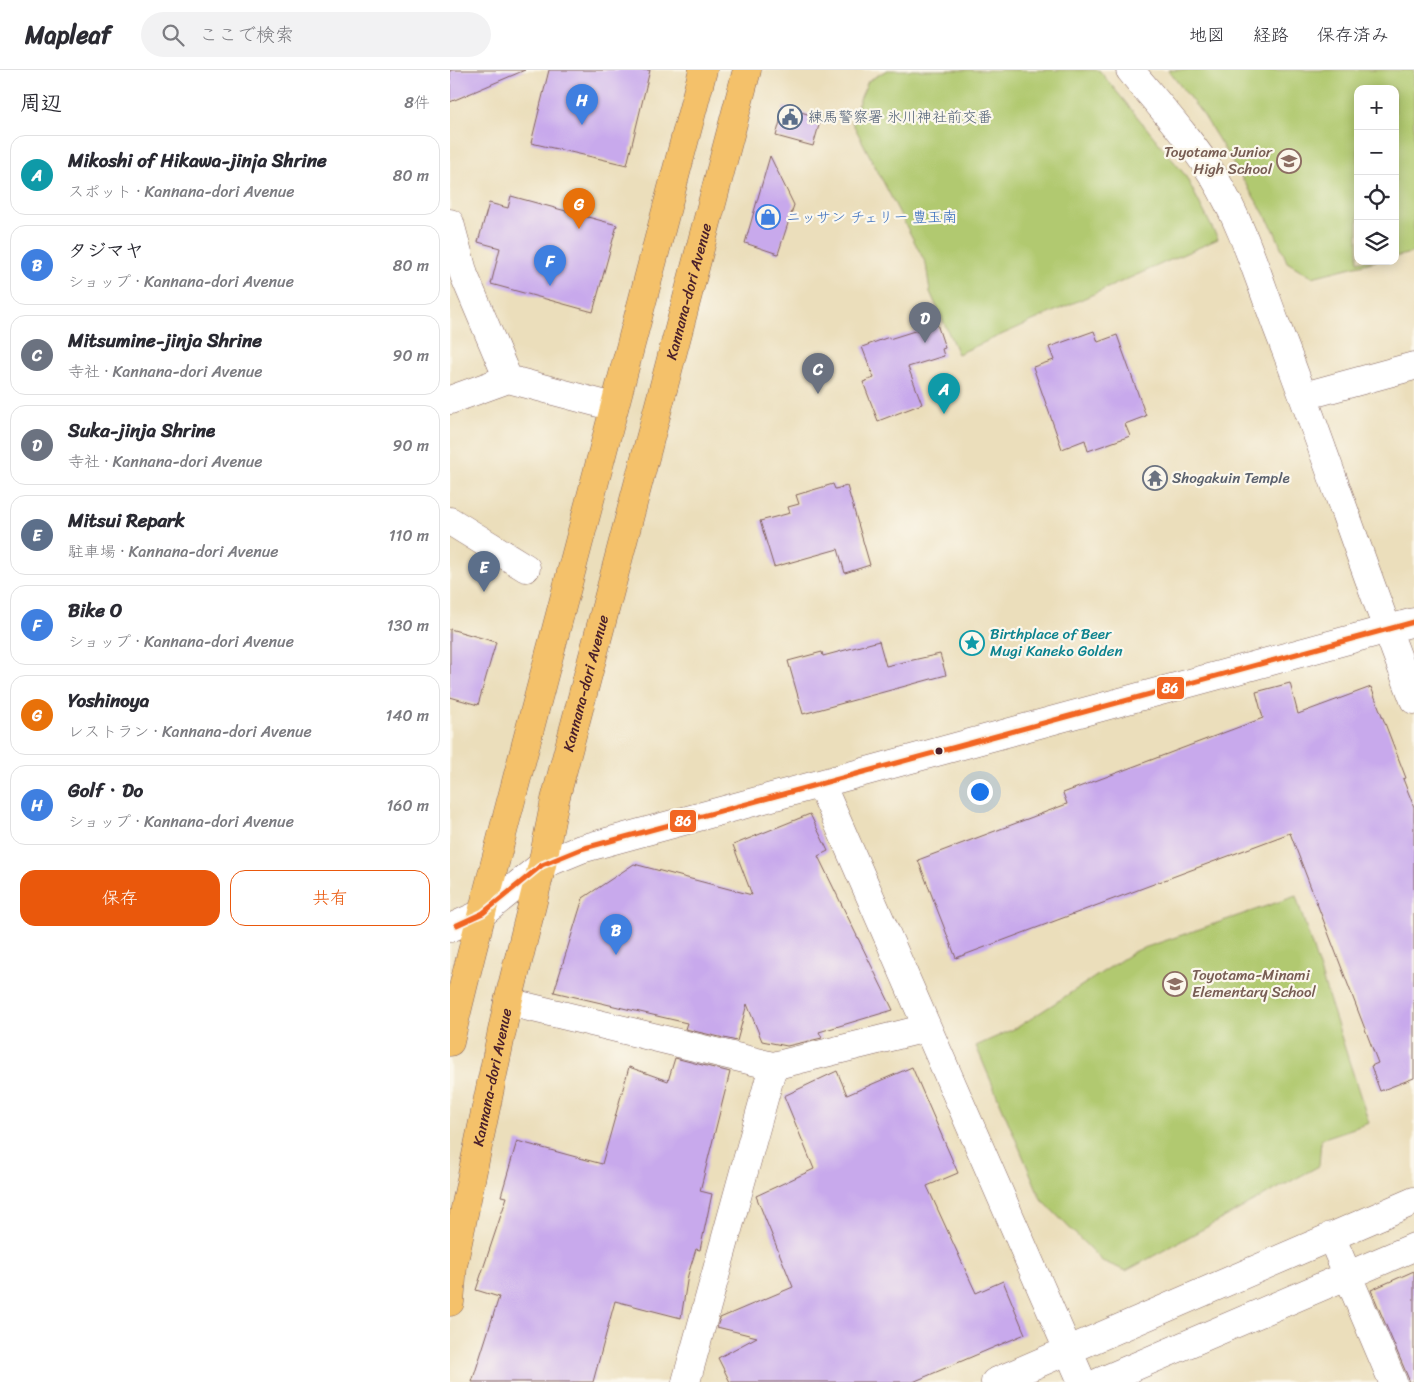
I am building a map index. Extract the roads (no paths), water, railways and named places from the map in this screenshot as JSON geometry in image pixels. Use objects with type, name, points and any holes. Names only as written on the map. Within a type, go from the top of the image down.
[{"type":"main road","points":[[450,1042],[462,989],[703,70]]},
{"type":"main road","name":"Kannana-dori Avenue","points":[[450,1302],[453,1266],[508,1002],[542,865],[555,800],[747,70]]},
{"type":"street","points":[[1130,70],[1190,143],[1214,178],[1235,218],[1304,396],[1387,630],[1414,700]]},
{"type":"street","points":[[450,223],[464,275],[508,379]]},
{"type":"street","points":[[1304,396],[1414,366]]},
{"type":"street","points":[[450,400],[508,379],[614,407]]},
{"type":"street","points":[[450,521],[526,568]]},
{"type":"street","points":[[450,928],[483,913],[542,865],[581,849],[1414,622]]},
{"type":"street","points":[[821,784],[1082,1382]]},
{"type":"street","points":[[508,1002],[772,1066],[928,1028]]},
{"type":"street","points":[[686,1382],[772,1066]]},
{"type":"street","points":[[995,1382],[1414,1201]]},
{"type":"street","points":[[1332,1236],[1393,1382]]},
{"type":"street","points":[[1099,1382],[1414,1247]]},
{"type":"place","name":"練馬警察署 氷川神社前交番","points":[[790,117]]},
{"type":"place","name":"Golf・Do","points":[[582,125]]},
{"type":"place","name":"Toyotama Junior High School","points":[[1289,161]]},
{"type":"place","name":"ニッサン チェリー 豊玉南","points":[[768,217]]},
{"type":"place","name":"Yoshinoya","points":[[579,229]]},
{"type":"place","name":"Bike O","points":[[550,286]]},
{"type":"place","name":"Suka-jinja Shrine","points":[[925,343]]},
{"type":"place","name":"Mitsumine-jinja Shrine","points":[[818,394]]},
{"type":"place","name":"Mikoshi of Hikawa-jinja Shrine","points":[[944,414]]},
{"type":"place","name":"Shogakuin Temple","points":[[1155,478]]},
{"type":"place","name":"Mitsui Repark","points":[[484,592]]},
{"type":"place","name":"Birthplace of Beer Mugi Kaneko Golden","points":[[972,643]]},
{"type":"place","name":"タジマヤ","points":[[616,955]]},
{"type":"place","name":"Toyotama-Minami Elementary School","points":[[1175,984]]}]
